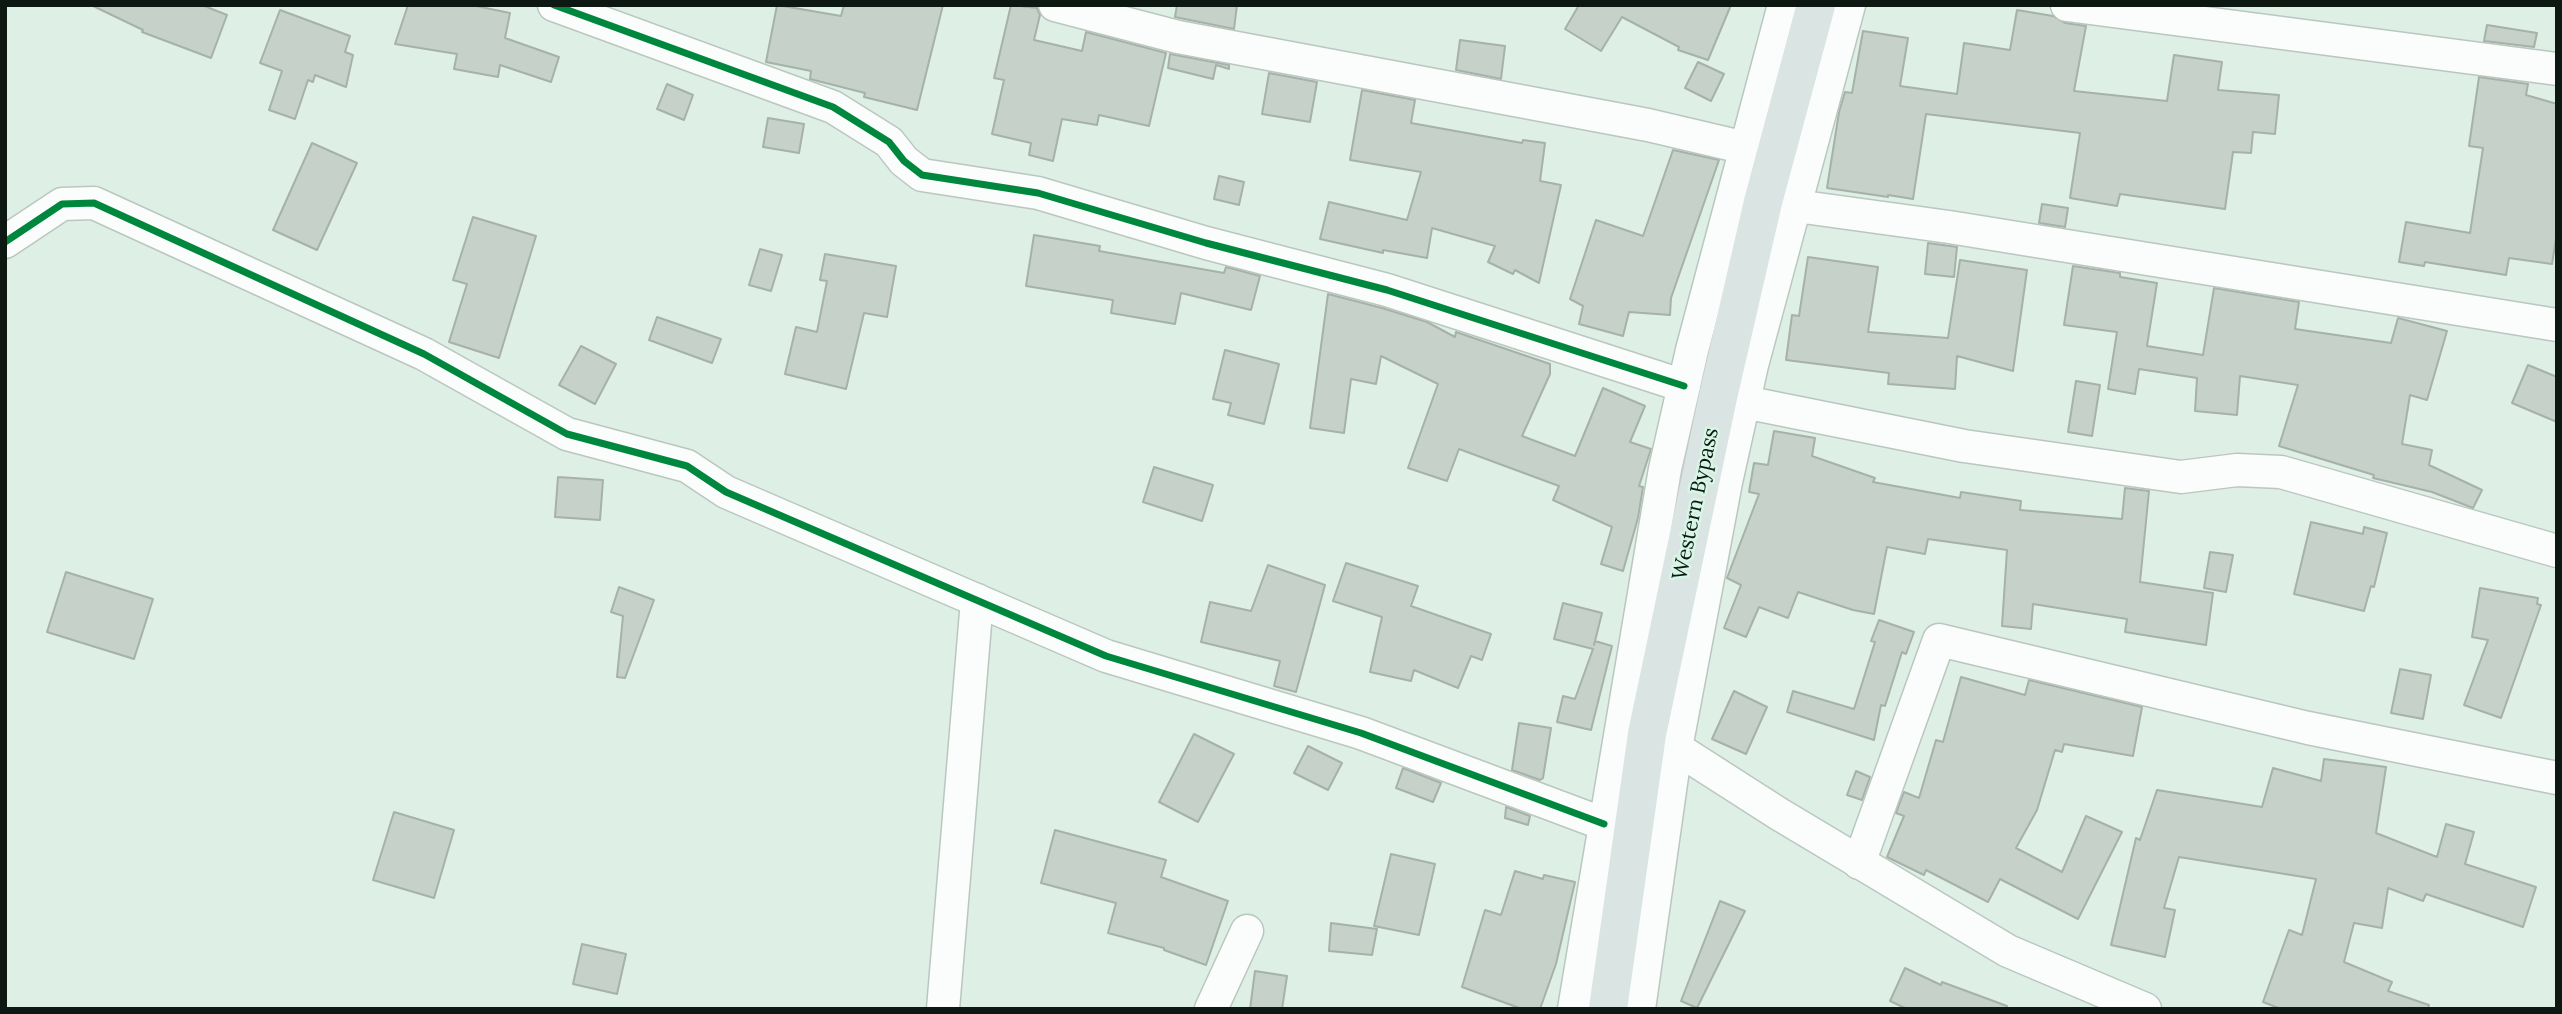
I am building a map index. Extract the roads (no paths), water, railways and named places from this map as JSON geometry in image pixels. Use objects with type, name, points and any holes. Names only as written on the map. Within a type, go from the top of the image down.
[{"type":"main road","name":"Western Bypass","points":[[1608,1009],[1647,734],[1718,397],[1760,215],[1816,5]]},
{"type":"street","points":[[554,5],[833,107],[890,142],[904,161],[922,175],[1038,193],[1206,243],[1387,290],[1684,386]]},
{"type":"street","points":[[1055,5],[1178,37],[1648,125],[1746,148]]},
{"type":"street","points":[[1574,1009],[1665,469],[1684,386],[1784,5]]},
{"type":"street","points":[[1639,1009],[1676,748],[1726,482],[1744,402],[1849,5]]},
{"type":"street","points":[[2067,5],[2557,69]]},
{"type":"street","points":[[5,242],[62,204],[94,203],[424,354],[567,434],[688,466],[726,492],[1106,656],[1361,733],[1604,824]]},
{"type":"street","points":[[1796,206],[1949,227],[2557,325]]},
{"type":"street","points":[[1744,402],[1964,446],[2181,477],[2237,470],[2281,472],[2557,551]]},
{"type":"street","points":[[943,1009],[977,600]]},
{"type":"street","points":[[1859,863],[1938,640],[2308,729],[2557,778]]},
{"type":"street","points":[[1676,748],[1859,863],[2008,951],[2145,1009]]},
{"type":"street","points":[[1211,1009],[1247,931]]}]
